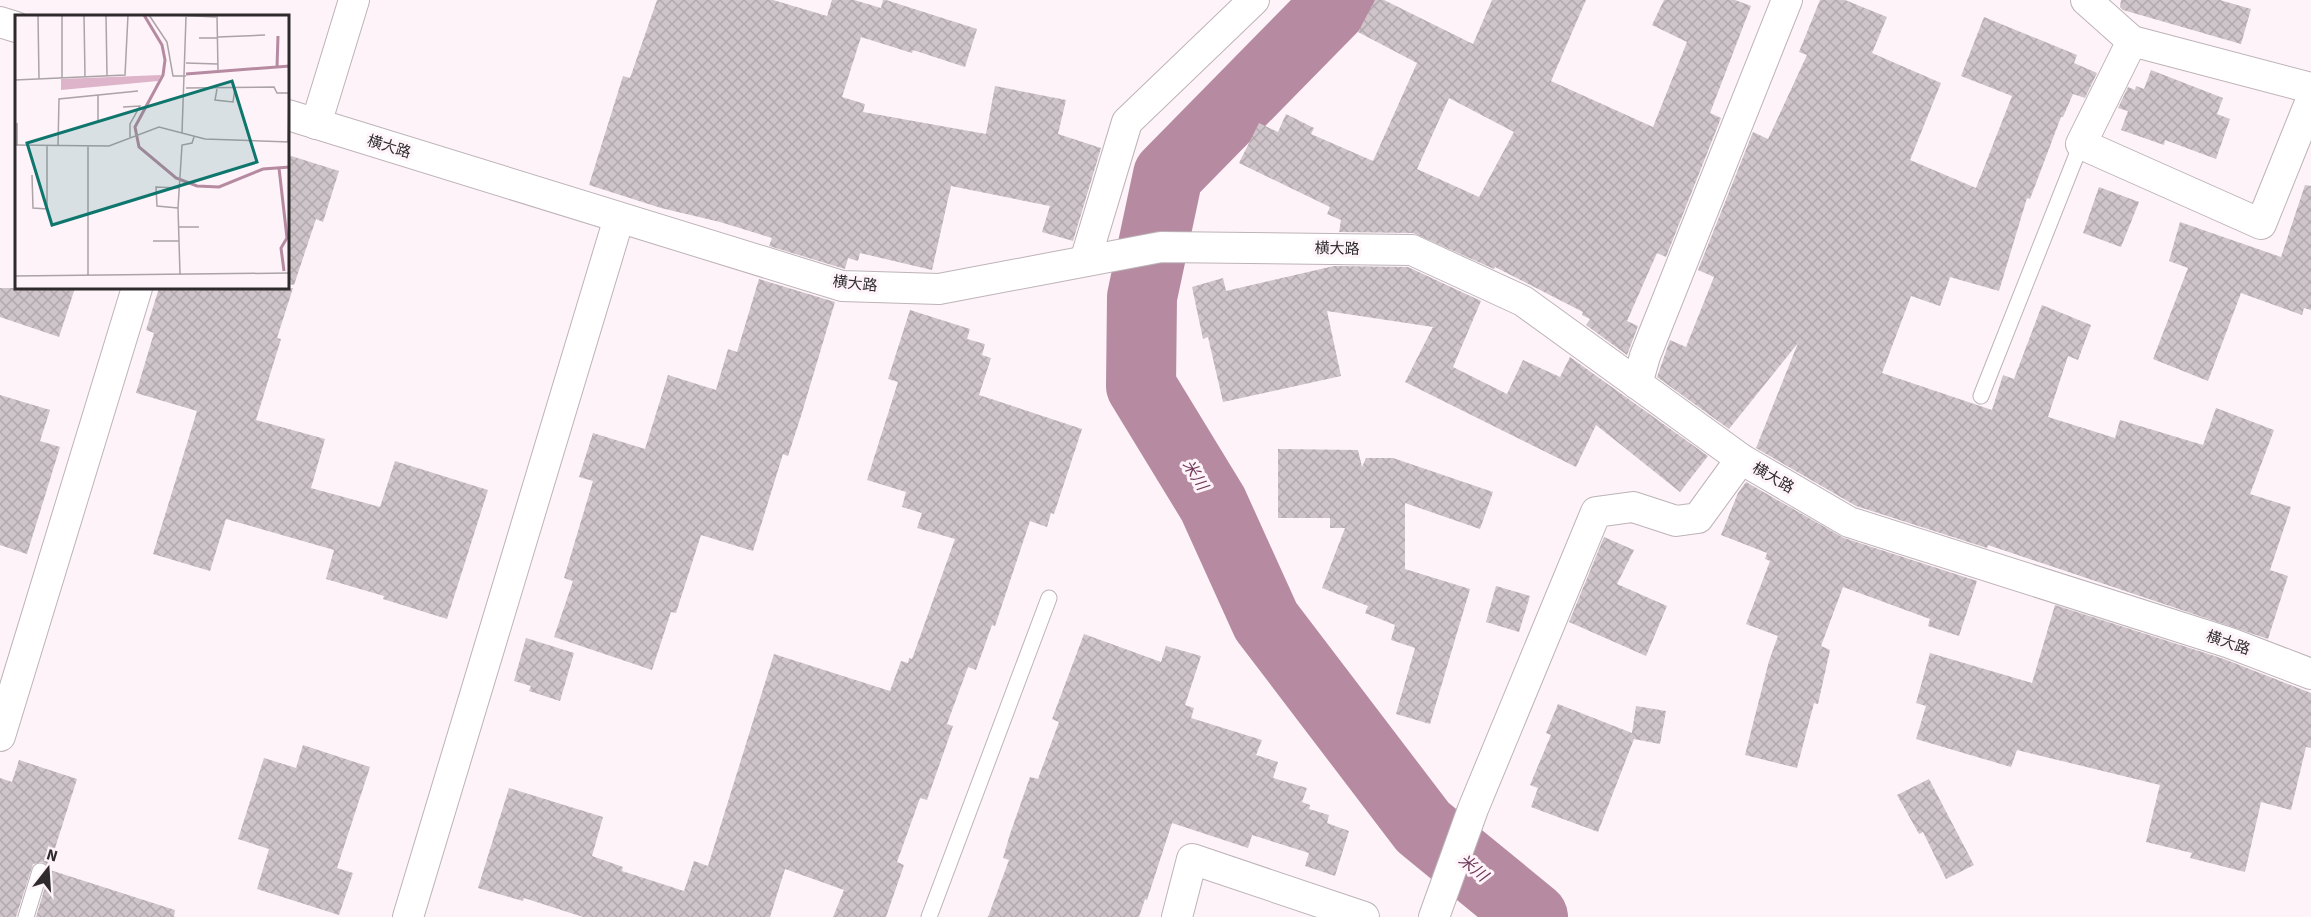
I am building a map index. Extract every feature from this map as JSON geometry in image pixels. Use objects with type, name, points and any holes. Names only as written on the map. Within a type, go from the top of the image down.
[{"type":"street","points":[[302,119],[354,0]]},
{"type":"street","points":[[1093,260],[1127,122],[1254,0]]},
{"type":"street","points":[[1637,384],[1645,356],[1787,0]]},
{"type":"street","points":[[2086,0],[2132,41],[2311,88]]},
{"type":"street","points":[[0,22],[15,27]]},
{"type":"street","points":[[2132,41],[2081,144],[2261,224],[2311,100]]},
{"type":"street","name":"横大路","points":[[302,119],[842,285],[939,288],[1161,247],[1412,250],[1523,301],[1741,459],[1849,522],[2230,643],[2311,674]]},
{"type":"street","points":[[408,917],[619,218]]},
{"type":"street","points":[[0,736],[136,290]]},
{"type":"street","points":[[1438,906],[1473,809],[1596,512],[1633,507],[1676,521],[1698,518],[1741,459]]},
{"type":"street","points":[[1177,917],[1192,858],[1364,917]]},
{"type":"lane","points":[[1981,396],[2081,144]]},
{"type":"lane","points":[[929,917],[1049,598]]},
{"type":"lane","points":[[27,917],[40,871]]},
{"type":"building","points":[[657,0],[773,0],[827,16],[832,0],[854,0],[881,8],[883,0],[886,0],[977,29],[965,67],[913,50],[912,53],[861,37],[842,97],[865,104],[863,112],[986,134],[995,86],[1066,100],[1058,134],[1101,148],[1073,241],[1042,232],[1050,206],[951,186],[932,270],[860,253],[858,261],[848,258],[845,269],[769,246],[772,238],[720,222],[661,208],[589,185],[623,76],[630,78]]},
{"type":"building","points":[[1375,0],[1384,0],[1473,44],[1492,0],[1586,0],[1551,81],[1653,127],[1687,42],[1652,25],[1664,0],[1735,0],[1751,6],[1710,113],[1721,118],[1666,257],[1657,253],[1627,321],[1638,326],[1627,355],[1586,325],[1590,319],[1582,315],[1583,312],[1495,267],[1494,269],[1413,233],[1339,232],[1341,220],[1327,214],[1330,207],[1239,163],[1259,123],[1278,132],[1286,114],[1314,128],[1311,134],[1373,161],[1417,63],[1358,32]],"holes":[[[1449,98],[1514,132],[1479,197],[1417,169]]]},
{"type":"building","points":[[1820,0],[1845,0],[1887,17],[1872,53],[1941,83],[1910,160],[1976,188],[2012,96],[1961,76],[1984,17],[2077,55],[2074,63],[2097,73],[2085,98],[2073,94],[2061,117],[2030,199],[2027,198],[1999,291],[1950,277],[1940,306],[1911,296],[1882,373],[1992,410],[2003,375],[2014,379],[2042,305],[2091,325],[2078,360],[2068,356],[2048,417],[2115,438],[2120,420],[2203,445],[2216,408],[2274,430],[2250,494],[2291,507],[2270,570],[2288,576],[2268,639],[1988,545],[1987,548],[1856,506],[1756,448],[1798,343],[1729,429],[1657,377],[1670,340],[1686,347],[1714,277],[1698,270],[1753,132],[1768,139],[1807,55],[1799,52]]},
{"type":"building","points":[[2121,0],[2220,0],[2251,9],[2241,44],[2123,10],[2120,7]]},
{"type":"building","points":[[2151,70],[2223,98],[2217,114],[2230,119],[2216,159],[2165,140],[2164,145],[2121,130],[2128,111],[2118,108],[2128,87],[2135,90],[2136,86],[2144,89]]},
{"type":"building","points":[[290,156],[339,171],[323,222],[316,219],[294,285],[290,284]]},
{"type":"building","points":[[2305,185],[2311,186],[2311,310],[2304,308],[2302,315],[2241,293],[2208,381],[2153,359],[2188,268],[2169,261],[2180,222],[2281,257]]},
{"type":"building","points":[[2099,187],[2139,202],[2121,247],[2083,233]]},
{"type":"building","points":[[1334,266],[1408,267],[1481,301],[1453,367],[1507,394],[1523,360],[1560,377],[1570,357],[1708,456],[1680,492],[1596,425],[1576,467],[1405,382],[1433,327],[1327,311],[1341,376],[1223,402],[1208,337],[1203,339],[1192,287],[1223,278],[1226,291]]},
{"type":"building","points":[[759,279],[835,302],[788,456],[783,454],[753,551],[701,535],[676,613],[671,612],[652,670],[554,637],[573,581],[564,578],[593,481],[579,477],[593,433],[645,449],[668,375],[716,390],[728,349],[737,352]]},
{"type":"building","points":[[0,288],[74,290],[59,337],[0,317]]},
{"type":"building","points":[[293,288],[277,338],[281,339],[256,420],[325,439],[311,488],[380,507],[395,461],[488,490],[447,619],[383,599],[384,596],[326,579],[334,550],[226,519],[210,571],[153,554],[197,411],[136,393],[154,333],[146,330],[158,290],[290,290]]},
{"type":"building","points":[[910,310],[970,329],[967,339],[985,344],[982,355],[991,358],[979,395],[1082,429],[1054,514],[1051,513],[1047,527],[1030,521],[995,626],[992,625],[976,670],[968,667],[947,724],[953,726],[927,800],[920,798],[897,862],[904,865],[886,917],[833,917],[844,890],[785,869],[770,917],[583,917],[524,898],[523,901],[478,888],[509,788],[603,817],[592,856],[623,867],[622,871],[684,891],[694,861],[708,866],[774,654],[890,691],[901,661],[908,663],[909,658],[912,659],[955,539],[917,528],[922,513],[902,507],[906,492],[867,480],[898,382],[888,379]]},
{"type":"building","points":[[0,395],[50,410],[40,441],[60,447],[27,554],[0,545]]},
{"type":"building","points":[[1278,449],[1358,450],[1362,467],[1366,458],[1393,458],[1493,492],[1480,529],[1405,503],[1405,569],[1470,589],[1430,724],[1396,714],[1415,648],[1391,640],[1395,625],[1365,613],[1368,606],[1322,588],[1345,528],[1330,528],[1330,518],[1278,518]]},
{"type":"building","points":[[1746,482],[1844,538],[1977,581],[1959,636],[1928,626],[1930,619],[1843,587],[1821,646],[1830,650],[1818,704],[1814,703],[1797,768],[1745,755],[1769,661],[1778,636],[1746,624],[1770,561],[1765,559],[1767,553],[1721,535],[1738,493]]},
{"type":"building","points":[[1604,537],[1634,550],[1617,584],[1667,606],[1646,656],[1569,622]]},
{"type":"building","points":[[1496,586],[1530,596],[1519,632],[1486,622]]},
{"type":"building","points":[[2055,605],[2224,659],[2311,693],[2311,748],[2306,747],[2291,810],[2261,802],[2245,872],[2190,858],[2192,853],[2146,842],[2160,785],[2017,750],[2011,767],[1916,739],[1926,706],[1916,703],[1930,653],[2032,683]]},
{"type":"building","points":[[1084,634],[1161,662],[1166,646],[1201,656],[1185,705],[1194,708],[1191,718],[1262,740],[1256,755],[1278,762],[1273,778],[1307,788],[1302,802],[1310,805],[1309,809],[1329,815],[1327,823],[1349,831],[1335,876],[1305,866],[1309,853],[1252,835],[1248,848],[1172,823],[1147,900],[1145,899],[1139,917],[988,917],[1009,860],[1003,858],[1010,834],[1030,777],[1038,779],[1059,722],[1052,719]]},
{"type":"building","points":[[526,638],[574,653],[560,701],[529,691],[531,686],[514,681]]},
{"type":"building","points":[[1558,704],[1632,733],[1636,706],[1666,711],[1660,744],[1634,739],[1598,832],[1531,807],[1538,788],[1530,785],[1551,735],[1546,733]]},
{"type":"building","points":[[303,745],[370,767],[337,868],[353,873],[339,915],[257,889],[269,849],[238,839],[264,758],[296,768]]},
{"type":"building","points":[[19,760],[77,779],[49,867],[42,862],[33,864],[16,917],[0,917],[0,778],[12,782]]},
{"type":"building","points":[[1929,779],[1974,865],[1946,879],[1923,832],[1919,834],[1897,795]]},
{"type":"building","points":[[50,870],[175,910],[174,917],[36,917]]},
{"type":"waterway","name":"米川","points":[[1340,0],[1168,175],[1142,297],[1141,386],[1213,504],[1266,621],[1423,827],[1533,917]]}]
